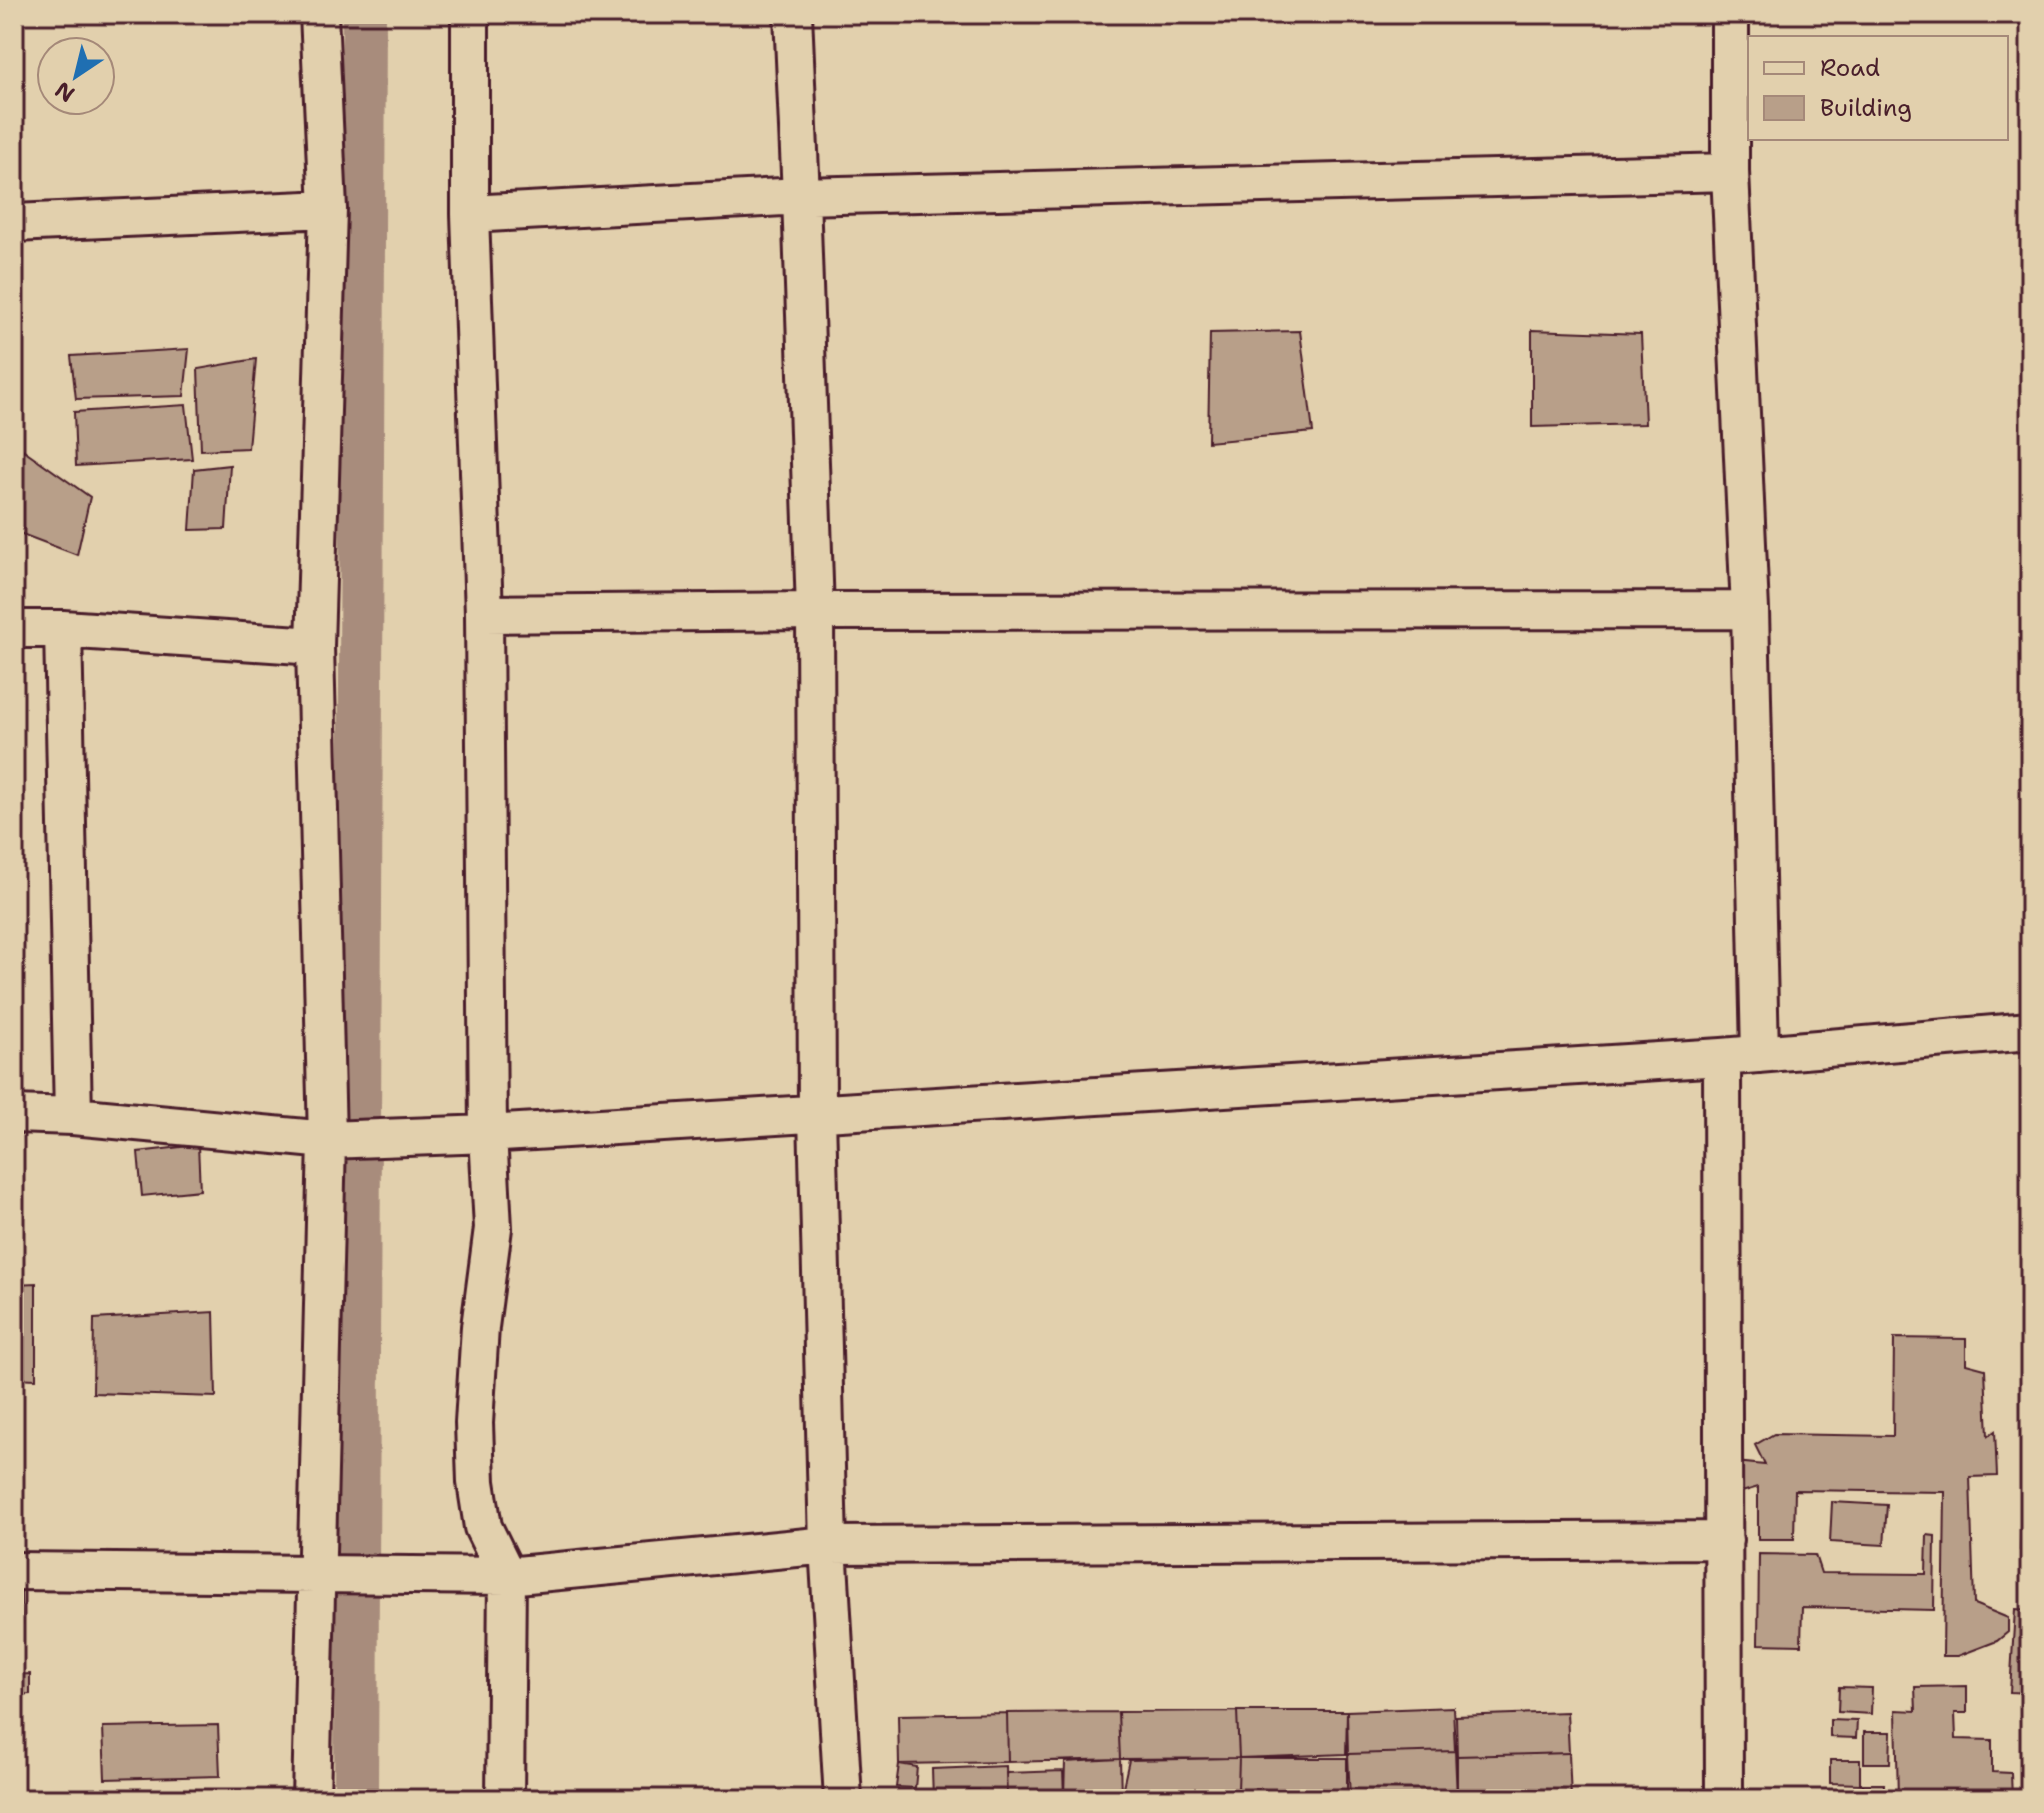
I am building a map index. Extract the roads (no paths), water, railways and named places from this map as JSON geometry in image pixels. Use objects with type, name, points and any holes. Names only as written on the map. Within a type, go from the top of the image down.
[{"type":"street","points":[[311,1799],[327,1140],[315,646],[328,209],[319,14]]},
{"type":"street","points":[[470,14],[470,214],[484,614],[488,1134],[493,1228],[480,1327],[474,1423],[476,1482],[483,1527],[507,1576],[505,1799]]},
{"type":"street","points":[[793,14],[815,611],[817,1115],[828,1545],[843,1799]]},
{"type":"street","points":[[1730,14],[1730,172],[1750,610],[1760,1054]]},
{"type":"street","points":[[470,214],[801,196],[1730,172]]},
{"type":"street","points":[[14,223],[328,209]]},
{"type":"street","points":[[484,614],[1750,610]]},
{"type":"street","points":[[14,629],[63,629],[315,646]]},
{"type":"street","points":[[63,629],[73,1116]]},
{"type":"street","points":[[14,1114],[73,1116],[327,1140],[488,1134],[1722,1057],[2030,1031]]},
{"type":"street","points":[[1722,1057],[1724,1799]]},
{"type":"street","points":[[14,1571],[507,1576],[828,1545],[1724,1540]]},
{"type":"waterway","points":[[356,1799],[364,14]]}]
